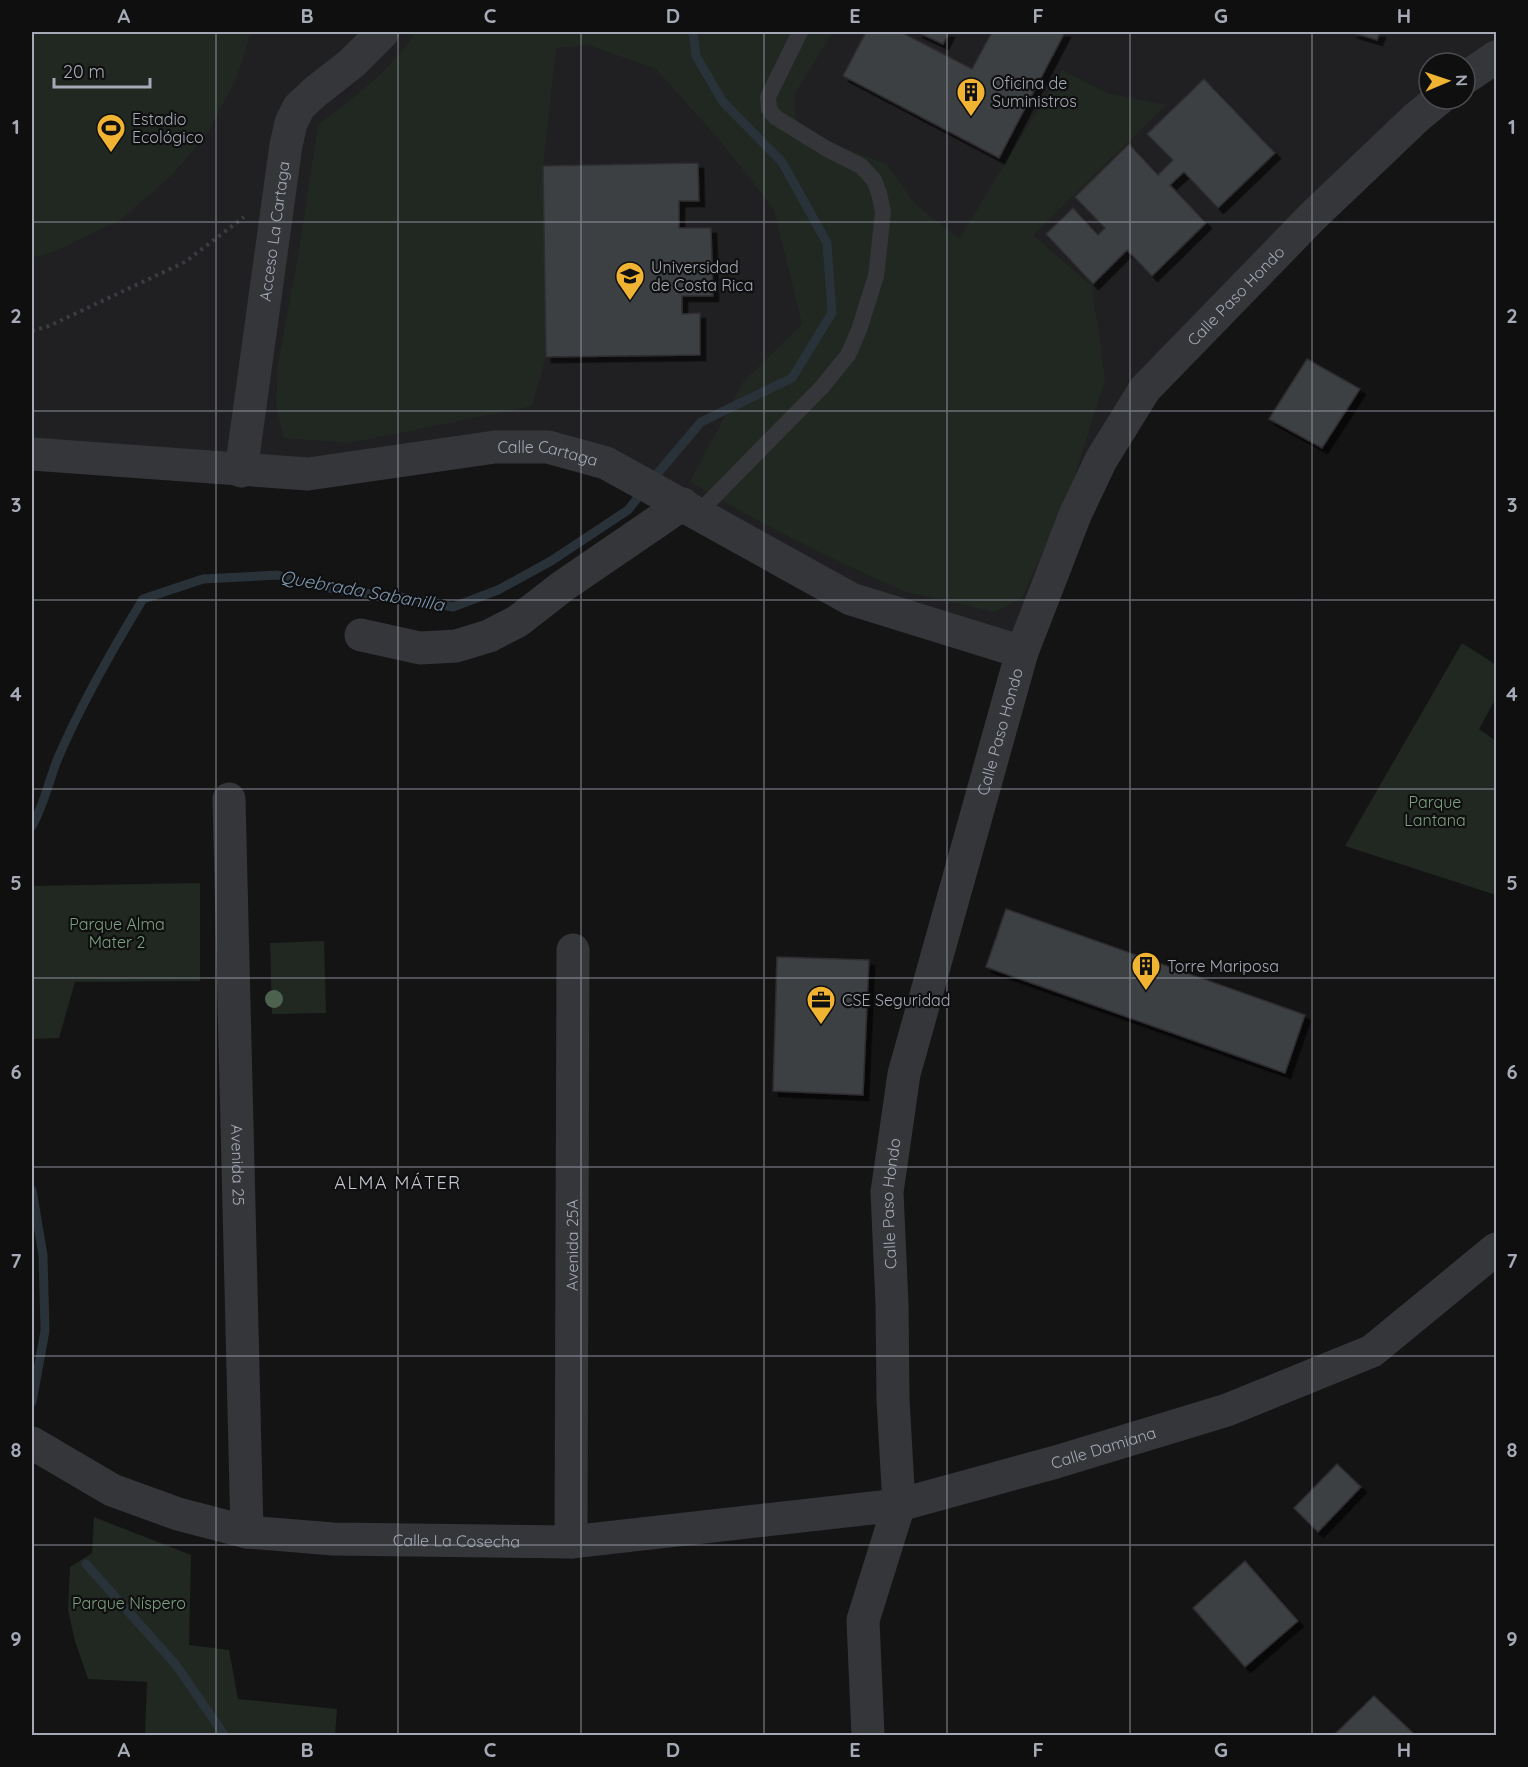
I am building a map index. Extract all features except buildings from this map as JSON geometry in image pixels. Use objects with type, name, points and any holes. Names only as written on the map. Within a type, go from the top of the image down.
[{"type":"street","name":"Acceso La Cartaga","points":[[241,471],[286,145],[291,123],[299,107],[352,63],[383,32]]},
{"type":"street","points":[[1477,70],[1497,57]]},
{"type":"street","name":"Calle Paso Hondo","points":[[899,1505],[892,1400],[892,1304],[887,1191],[890,1168],[904,1074],[1022,652],[1083,496],[1101,460],[1145,389],[1313,216],[1424,111]]},
{"type":"street","name":"Calle Cartaga","points":[[32,454],[241,471],[308,474],[495,447],[548,447],[606,463],[851,598],[1022,652]]},
{"type":"street","points":[[362,636],[420,648],[456,646],[489,636],[518,621],[563,586],[690,509]]},
{"type":"street","name":"Avenida 25","points":[[230,799],[247,1532]]},
{"type":"street","name":"Avenida 25A","points":[[571,1542],[573,950]]},
{"type":"street","name":"Calle Damiana","points":[[899,1505],[1056,1462],[1227,1410],[1372,1351],[1497,1249]]},
{"type":"street","name":"Calle La Cosecha","points":[[32,1443],[112,1490],[178,1514],[247,1532],[333,1539],[571,1542],[899,1505]]},
{"type":"street","points":[[868,1736],[863,1620],[899,1505]]},
{"type":"lane","points":[[690,509],[822,387],[848,355],[860,330],[876,276],[883,212],[874,180],[861,166],[827,150],[775,117],[769,109],[768,97],[800,32]]},
{"type":"path","points":[[32,331],[49,326],[185,262],[280,189]]},
{"type":"shaded area","name":"Universidad de Costa Rica","points":[[32,32],[1496,32],[1496,57],[1477,61],[1477,51],[1417,51],[1417,111],[1145,389],[1022,652],[851,599],[548,447],[378,464],[32,454]]},
{"type":"green space","name":"Estadio Ecológico","points":[[32,32],[251,32],[237,77],[208,132],[173,174],[120,220],[58,250],[32,258]]},
{"type":"green space","points":[[415,32],[833,32],[794,95],[797,131],[887,164],[914,203],[959,239],[1062,70],[1107,93],[1166,105],[1033,235],[1092,286],[1105,379],[1071,489],[1022,598],[995,612],[903,591],[823,554],[690,482],[743,382],[802,324],[774,210],[723,144],[656,69],[588,45],[556,48],[543,166],[546,357],[532,406],[350,443],[284,438],[276,406],[278,364],[299,251],[318,125],[384,70],[407,45]]},
{"type":"green space","name":"Parque Lantana","points":[[1462,643],[1496,665],[1496,698],[1479,729],[1496,741],[1496,895],[1345,846]]},
{"type":"green space","name":"Parque Alma Mater 2","points":[[200,883],[200,981],[75,982],[59,1038],[32,1039],[32,886]]},
{"type":"green space","points":[[324,941],[326,1013],[272,1014],[270,943]]},
{"type":"green space","name":"Parque Níspero","points":[[94,1517],[191,1555],[189,1645],[229,1650],[238,1699],[337,1709],[335,1735],[145,1735],[147,1682],[88,1679],[75,1641],[68,1610],[70,1567],[92,1553]]},
{"type":"waterway","name":"Quebrada Sabanilla","points":[[652,480],[701,422],[792,378],[832,313],[827,243],[782,162],[723,102],[696,56],[693,32]]},
{"type":"waterway","name":"Quebrada Sabanilla","points":[[32,826],[58,758],[77,717],[143,599],[203,579],[277,575],[337,590],[407,598],[453,607],[498,590],[551,561],[628,510],[643,491]]},
{"type":"waterway","name":"Quebrada Sabanilla","points":[[32,1190],[43,1255],[45,1331],[32,1402]]},
{"type":"waterway","name":"Quebrada Sabanilla","points":[[86,1564],[176,1665],[225,1736]]},
{"type":"place","name":"Oficina de Suministros","points":[[971,118]]},
{"type":"place","name":"Estadio Ecológico","points":[[111,154]]},
{"type":"place","name":"Universidad de Costa Rica","points":[[630,302]]},
{"type":"place","name":"Torre Mariposa","points":[[1146,992]]},
{"type":"place","name":"CSE Seguridad","points":[[821,1026]]},
{"type":"district","name":"ALMA MÁTER","points":[[398,1183]]}]
